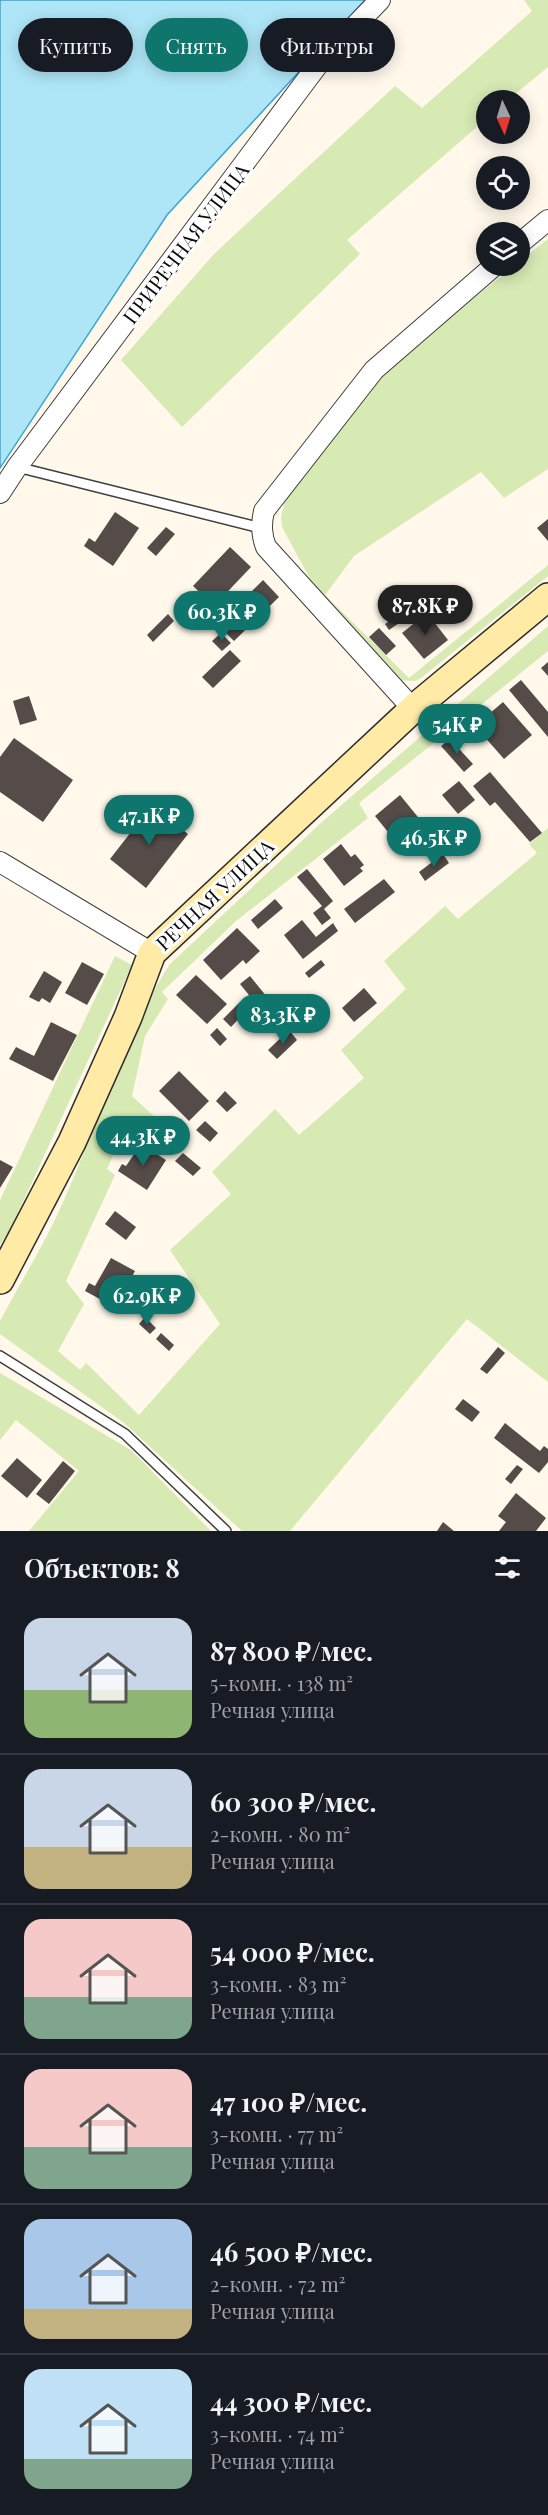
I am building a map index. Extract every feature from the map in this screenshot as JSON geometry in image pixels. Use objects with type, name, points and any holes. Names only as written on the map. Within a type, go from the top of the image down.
[{"type":"street","name":"ПРИРЕЧНАЯ УЛИЦА","points":[[0,493],[17,467],[321,62],[380,0]]},
{"type":"street","points":[[530,235],[548,220]]},
{"type":"street","points":[[413,709],[266,547],[261,528],[264,511],[374,370],[482,276]]},
{"type":"street","name":"РЕЧНАЯ УЛИЦА","points":[[0,1280],[72,1143],[128,1017],[152,953],[413,709],[548,597]]},
{"type":"street","points":[[0,862],[152,953]]},
{"type":"lane","points":[[17,467],[261,528]]},
{"type":"lane","points":[[0,1356],[125,1434],[226,1531]]},
{"type":"green space","points":[[524,0],[548,0],[548,67],[520,90],[476,90],[476,128],[347,240],[360,254],[182,427],[121,360],[214,254],[395,86],[422,108],[532,11]]},
{"type":"green space","points":[[548,239],[548,469],[504,498],[481,472],[354,556],[325,595],[409,678],[548,565],[548,576],[421,678],[415,681],[402,680],[317,592],[282,527],[281,517],[285,500],[342,420],[380,376],[429,333],[502,276],[530,276],[530,253]]},
{"type":"green space","points":[[548,626],[548,651],[359,803],[368,818],[236,921],[162,992],[168,999],[145,1036],[132,1096],[157,1119],[140,1143],[123,1134],[107,1169],[115,1175],[66,1281],[84,1304],[58,1351],[80,1370],[86,1363],[139,1415],[220,1324],[170,1250],[231,1194],[212,1172],[275,1109],[299,1135],[364,1078],[341,1050],[406,989],[384,961],[445,906],[458,919],[537,853],[529,844],[548,828],[548,1382],[467,1319],[290,1531],[242,1531],[124,1423],[0,1334],[0,1321],[57,1216],[125,1050],[153,992],[170,964],[322,822]]},
{"type":"green space","points":[[115,956],[132,965],[10,1230],[0,1245],[0,1200]]},
{"type":"green space","points":[[0,1373],[131,1450],[211,1531],[29,1531],[79,1471],[16,1420],[0,1440]]},
{"type":"water","points":[[0,0],[365,0],[348,18],[260,18],[260,72],[299,72],[167,215],[0,468]]},
{"type":"building","points":[[115,512],[139,528],[113,566],[84,546],[89,538],[95,542]]},
{"type":"building","points":[[548,519],[548,541],[537,528]]},
{"type":"building","points":[[166,527],[175,534],[156,556],[147,548]]},
{"type":"building","points":[[230,547],[251,567],[214,606],[193,586]]},
{"type":"building","points":[[263,580],[279,597],[234,641],[222,629],[244,607],[240,603]]},
{"type":"building","points":[[427,613],[448,640],[424,659],[402,633]]},
{"type":"building","points":[[168,614],[174,621],[153,642],[147,635]]},
{"type":"building","points":[[398,615],[402,621],[389,630],[385,624]]},
{"type":"building","points":[[379,628],[396,646],[386,655],[369,637]]},
{"type":"building","points":[[221,633],[231,643],[222,651],[212,641]]},
{"type":"building","points":[[230,650],[241,661],[213,688],[202,677]]},
{"type":"building","points":[[548,662],[548,676],[541,668]]},
{"type":"building","points":[[521,680],[548,712],[548,737],[509,690]]},
{"type":"building","points":[[29,696],[37,720],[20,725],[13,701]]},
{"type":"building","points":[[503,702],[532,735],[504,759],[475,726]]},
{"type":"building","points":[[14,738],[73,780],[43,822],[0,792],[0,757]]},
{"type":"building","points":[[450,739],[473,764],[464,772],[441,746]]},
{"type":"building","points":[[490,772],[542,833],[530,842],[495,802],[490,806],[473,786]]},
{"type":"building","points":[[459,781],[475,800],[458,814],[442,795]]},
{"type":"building","points":[[400,795],[426,827],[401,848],[375,816]]},
{"type":"building","points":[[152,805],[188,834],[146,888],[110,859]]},
{"type":"building","points":[[341,844],[351,857],[355,854],[364,865],[360,868],[363,871],[344,886],[323,859]]},
{"type":"building","points":[[443,854],[449,863],[425,881],[419,872]]},
{"type":"building","points":[[307,869],[333,901],[324,909],[331,918],[322,925],[313,913],[322,906],[297,877]]},
{"type":"building","points":[[384,879],[395,892],[355,923],[344,909]]},
{"type":"building","points":[[275,899],[283,908],[258,929],[251,920]]},
{"type":"building","points":[[302,920],[316,937],[333,923],[338,931],[303,959],[284,935]]},
{"type":"building","points":[[237,928],[260,951],[246,964],[243,960],[221,980],[203,960]]},
{"type":"building","points":[[321,960],[325,965],[309,978],[305,973]]},
{"type":"building","points":[[82,962],[104,974],[87,1005],[65,993]]},
{"type":"building","points":[[44,971],[62,982],[50,1003],[42,998],[39,1002],[29,997]]},
{"type":"building","points":[[196,975],[227,1004],[207,1024],[176,995]]},
{"type":"building","points":[[250,976],[267,997],[257,1005],[240,984]]},
{"type":"building","points":[[364,988],[377,1003],[354,1022],[342,1008]]},
{"type":"building","points":[[240,1002],[247,1010],[231,1027],[223,1019]]},
{"type":"building","points":[[273,1008],[278,1013],[264,1027],[259,1021]]},
{"type":"building","points":[[51,1022],[77,1035],[53,1081],[9,1059],[16,1047],[34,1056]]},
{"type":"building","points":[[217,1028],[227,1039],[220,1046],[210,1035]]},
{"type":"building","points":[[289,1030],[297,1040],[277,1059],[268,1050]]},
{"type":"building","points":[[179,1071],[209,1101],[189,1121],[159,1091]]},
{"type":"building","points":[[225,1091],[237,1103],[227,1112],[216,1101]]},
{"type":"building","points":[[205,1121],[218,1133],[210,1142],[196,1130]]},
{"type":"building","points":[[141,1144],[166,1160],[147,1190],[118,1171],[122,1164],[126,1166]]},
{"type":"building","points":[[183,1153],[201,1168],[193,1176],[175,1161]]},
{"type":"building","points":[[0,1160],[13,1167],[0,1188]]},
{"type":"building","points":[[115,1211],[136,1227],[126,1240],[105,1224]]},
{"type":"building","points":[[111,1258],[135,1271],[127,1286],[120,1283],[109,1304],[85,1291],[89,1283],[95,1286]]},
{"type":"building","points":[[164,1280],[176,1290],[161,1306],[150,1296]]},
{"type":"building","points":[[145,1317],[156,1328],[150,1334],[139,1324]]},
{"type":"building","points":[[161,1333],[174,1345],[169,1351],[156,1339]]},
{"type":"building","points":[[498,1347],[505,1353],[487,1374],[480,1369]]},
{"type":"building","points":[[463,1399],[480,1412],[472,1422],[455,1409]]},
{"type":"building","points":[[505,1423],[540,1451],[544,1446],[548,1449],[548,1462],[539,1473],[494,1438]]},
{"type":"building","points":[[17,1458],[42,1480],[27,1498],[1,1476]]},
{"type":"building","points":[[63,1461],[75,1471],[49,1504],[36,1494]]},
{"type":"building","points":[[517,1465],[523,1469],[511,1484],[505,1479]]},
{"type":"building","points":[[516,1493],[546,1518],[536,1531],[499,1531],[506,1522],[498,1516]]},
{"type":"building","points":[[443,1522],[454,1531],[437,1531]]}]
